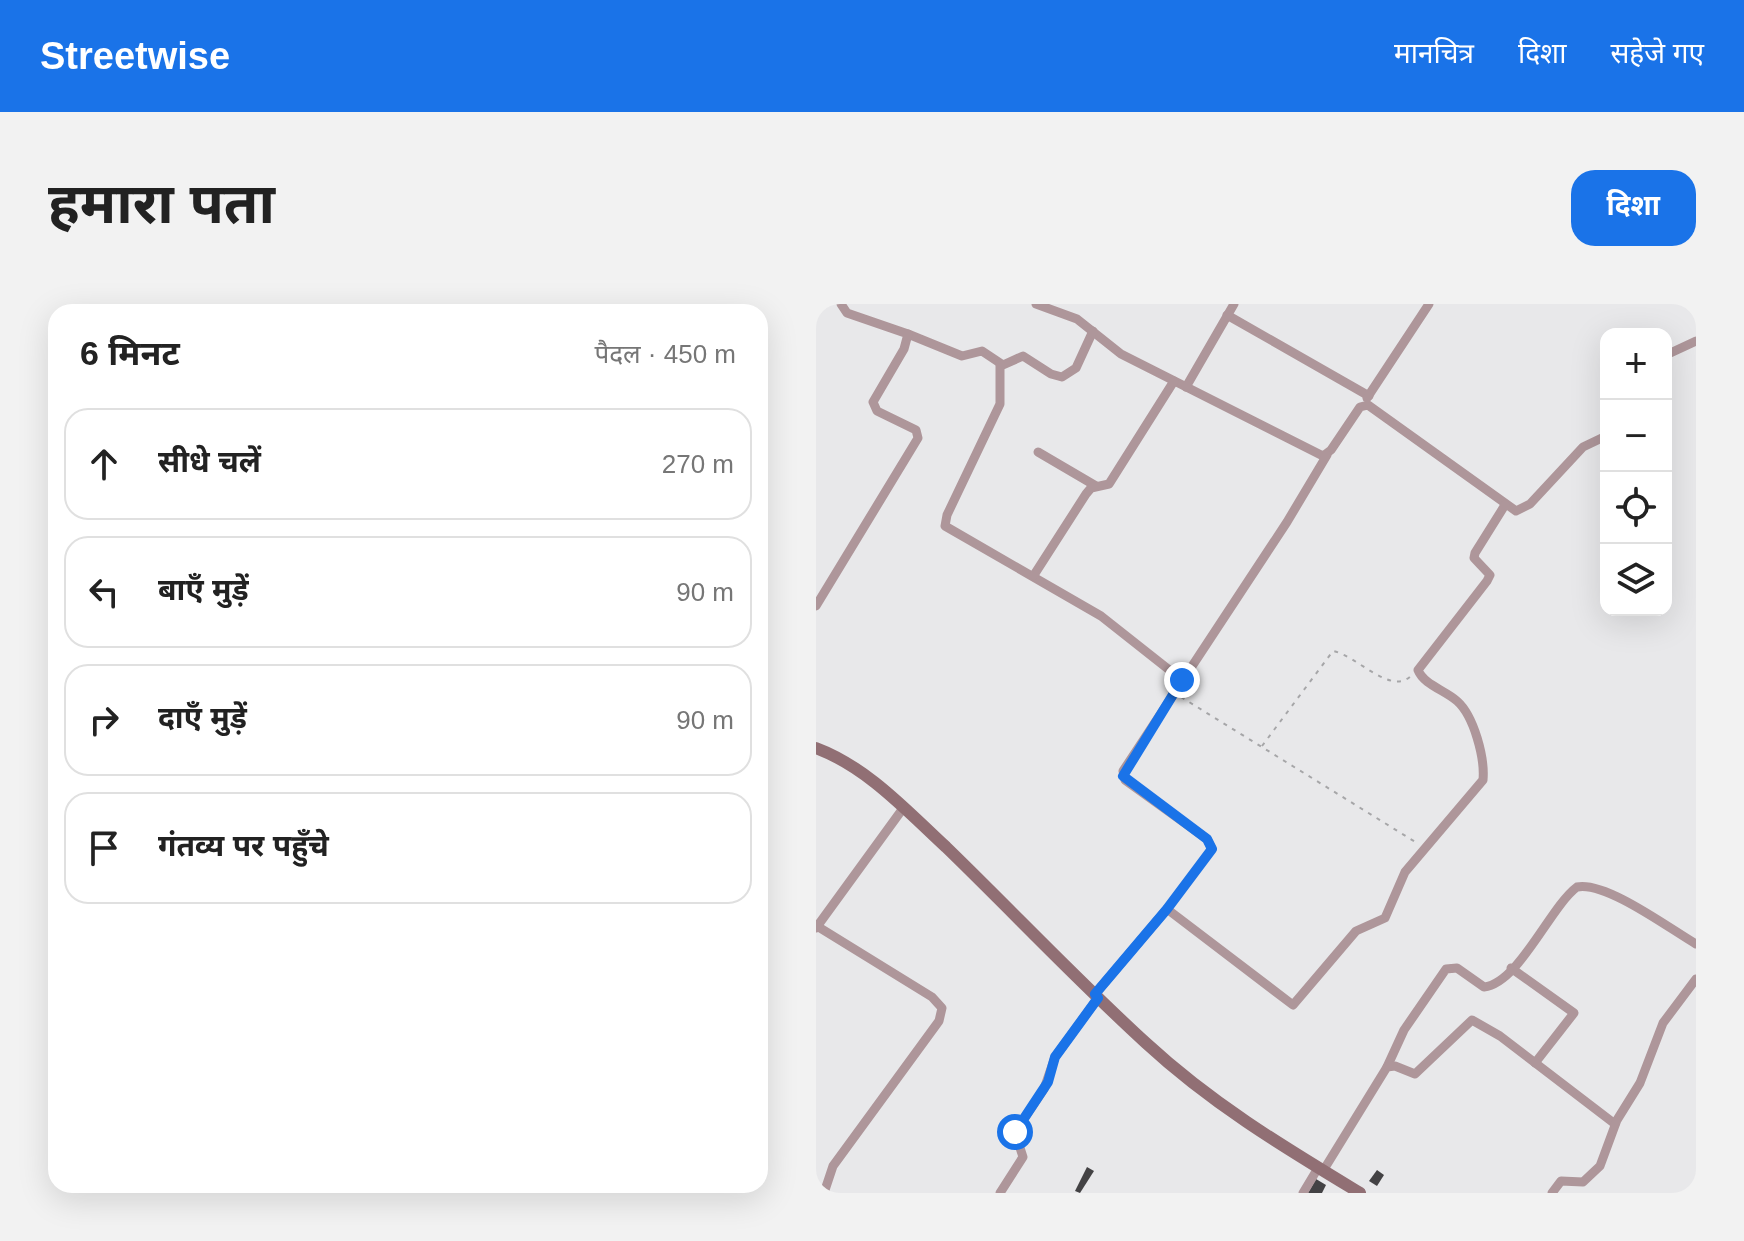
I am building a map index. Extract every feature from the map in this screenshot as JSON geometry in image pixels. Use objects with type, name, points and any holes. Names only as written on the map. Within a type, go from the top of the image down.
[{"type":"street","points":[[841,304],[847,313],[962,356],[982,351],[1000,364]]},
{"type":"street","points":[[1036,304],[1070,315],[1115,350],[1308,450],[1327,455]]},
{"type":"street","points":[[1186,387],[1234,304]]},
{"type":"street","points":[[1000,1193],[1023,1157],[1015,1132],[1048,1082],[1055,1057],[1096,996],[1208,856],[1212,843],[1123,776],[1327,455],[1429,304]]},
{"type":"street","points":[[1227,315],[1366,400],[1516,511],[1525,510],[1577,452],[1600,439]]},
{"type":"street","points":[[1000,364],[1023,356],[1051,374],[1068,376],[1076,368],[1093,331]]},
{"type":"street","points":[[816,606],[918,438],[916,430],[877,411],[873,402],[904,349],[908,334]]},
{"type":"street","points":[[1672,352],[1696,341]]},
{"type":"street","points":[[1000,364],[1000,404],[947,515],[945,526],[1101,616],[1182,680]]},
{"type":"street","points":[[1034,575],[1086,494],[1096,486],[1109,484],[1174,381]]},
{"type":"street","points":[[1038,452],[1096,486]]},
{"type":"street","points":[[1167,909],[1293,1005],[1356,931],[1385,918],[1405,872],[1481,785],[1483,774],[1464,710],[1424,679],[1418,670],[1487,581],[1490,575],[1474,558],[1475,553],[1505,505]]},
{"type":"street","points":[[816,748],[847,764],[904,807],[1096,996],[1222,1106],[1360,1193]]},
{"type":"street","points":[[824,1193],[833,1166],[939,1021],[942,1008],[932,997],[816,927],[904,807]]},
{"type":"street","points":[[1303,1193],[1387,1067],[1404,1030],[1446,969],[1457,968],[1487,987],[1511,968],[1569,894],[1581,886],[1612,895],[1696,944]]},
{"type":"street","points":[[1511,968],[1574,1013],[1535,1063]]},
{"type":"street","points":[[1552,1193],[1561,1181],[1583,1182],[1596,1173],[1615,1124],[1640,1083],[1663,1023],[1696,979]]},
{"type":"street","points":[[1387,1067],[1395,1066],[1415,1074],[1472,1020],[1615,1124]]},
{"type":"path","points":[[1261,747],[1333,651],[1349,656],[1394,683],[1406,682],[1418,670]]},
{"type":"path","points":[[1174,692],[1425,848]]},
{"type":"building","points":[[1087,1167],[1094,1171],[1080,1193],[1075,1191]]},
{"type":"building","points":[[1377,1170],[1384,1175],[1377,1186],[1369,1181]]},
{"type":"building","points":[[1316,1179],[1326,1185],[1322,1193],[1308,1193]]},
{"type":"route","points":[[1015,1132],[1048,1082],[1055,1057],[1098,998],[1095,994],[1167,909],[1212,849],[1212,843],[1123,776],[1123,771],[1182,680]]}]
